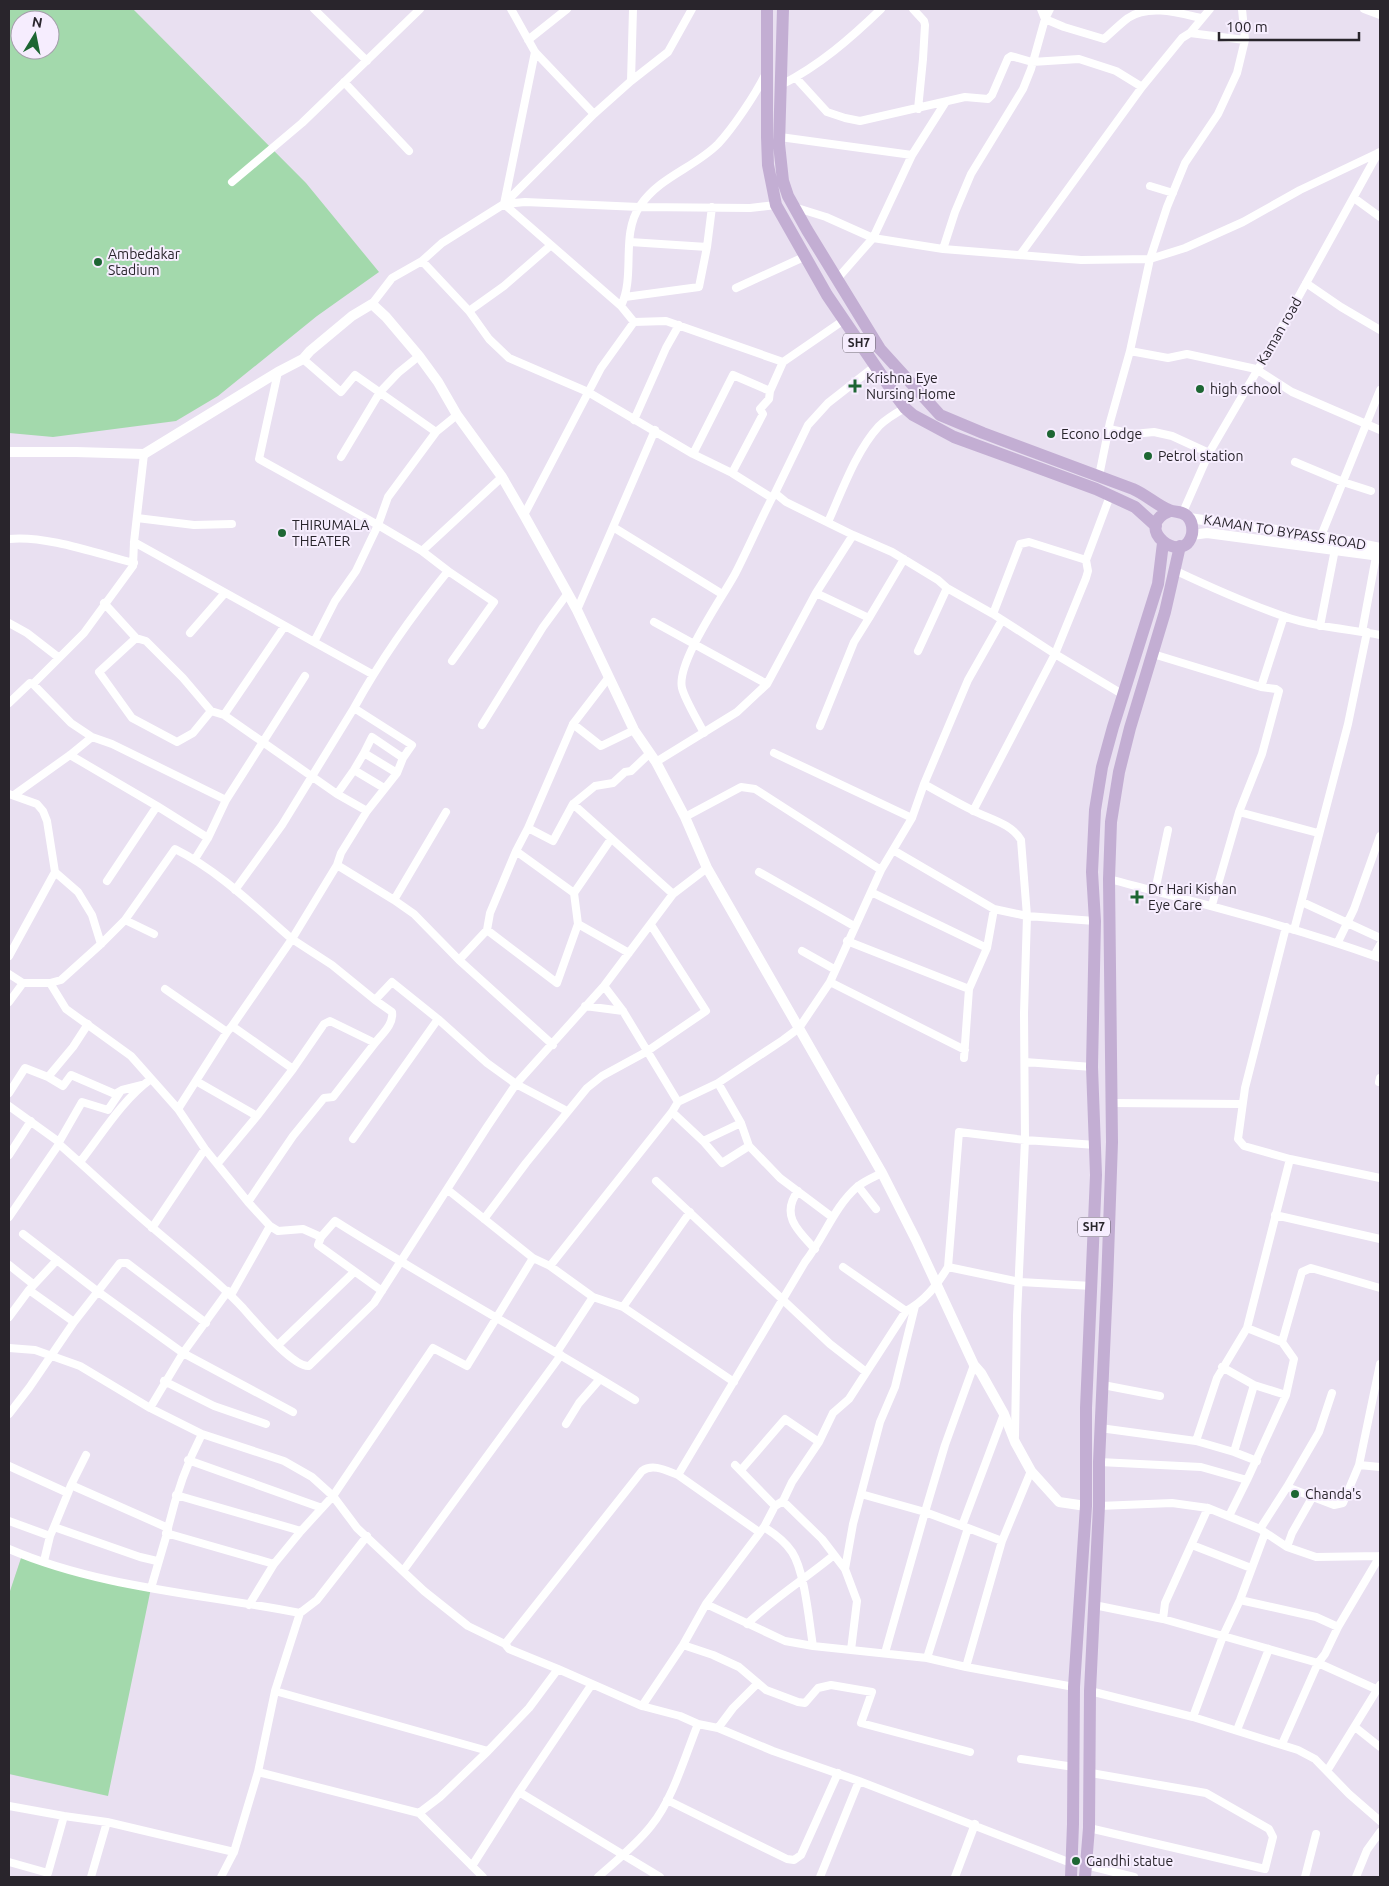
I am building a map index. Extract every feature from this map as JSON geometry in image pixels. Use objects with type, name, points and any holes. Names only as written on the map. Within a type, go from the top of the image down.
[{"type":"main road","name":"SH7","points":[[767,9],[768,165],[776,205],[827,294],[874,367],[904,408],[921,420],[954,437],[1135,507],[1156,526],[1156,533],[1163,543],[1158,584],[1122,694],[1102,768],[1096,810],[1092,872],[1095,921],[1092,1068],[1096,1145],[1086,1408],[1086,1506],[1074,1687],[1071,1877]]},
{"type":"main road","name":"SH7","points":[[783,9],[780,137],[780,165],[783,181],[794,207],[880,349],[940,415],[1145,494],[1181,514]]},
{"type":"main road","points":[[1156,526],[1161,516],[1181,514],[1193,526],[1192,535],[1189,540],[1180,546],[1171,547],[1163,543]]},
{"type":"main road","name":"SH7","points":[[1085,1871],[1091,1773],[1090,1691],[1099,1506],[1100,1428],[1112,1103],[1110,1068],[1109,879],[1111,822],[1119,772],[1138,699],[1153,654],[1180,546]]},
{"type":"street","points":[[314,9],[367,61]]},
{"type":"street","points":[[232,182],[302,123],[420,9]]},
{"type":"street","points":[[511,9],[535,52],[594,114]]},
{"type":"street","points":[[528,40],[567,9]]},
{"type":"street","points":[[631,81],[633,9]]},
{"type":"street","points":[[9,452],[144,454],[278,372],[303,359],[352,316],[372,304],[392,278],[422,261],[442,243],[504,204],[594,114],[631,81],[668,52],[692,9]]},
{"type":"street","points":[[781,85],[796,78],[848,40],[881,9]]},
{"type":"street","points":[[913,9],[924,21],[923,59],[918,109]]},
{"type":"street","points":[[1041,9],[1045,19],[1064,27],[1104,38],[1129,18],[1143,13],[1166,11],[1201,18]]},
{"type":"street","points":[[943,249],[955,212],[971,174],[1022,89],[1031,69],[1045,19],[1050,9]]},
{"type":"street","points":[[1020,255],[1142,87],[1182,38],[1190,33],[1210,9]]},
{"type":"street","points":[[1099,476],[1109,429],[1130,351],[1150,259],[1185,163],[1218,114],[1238,73],[1245,40],[1242,9]]},
{"type":"street","points":[[1364,9],[1380,15]]},
{"type":"street","points":[[1190,33],[1245,40]]},
{"type":"street","points":[[504,204],[535,52]]},
{"type":"street","points":[[796,78],[827,112],[860,121],[965,98],[988,99],[1008,58],[1011,56],[1032,62],[1079,59],[1116,71],[1142,87]]},
{"type":"street","points":[[621,306],[626,297],[629,232],[639,207],[655,187],[686,169],[718,144],[758,89],[767,70]]},
{"type":"street","points":[[344,82],[409,151]]},
{"type":"street","points":[[837,279],[873,238],[912,155],[945,103]]},
{"type":"street","points":[[780,137],[912,155]]},
{"type":"street","points":[[794,207],[826,217],[873,238],[943,249],[1081,260],[1150,259],[1185,248],[1242,222],[1300,190],[1379,153]]},
{"type":"street","name":"Kaman road","points":[[1181,514],[1209,453],[1379,153]]},
{"type":"street","points":[[1150,186],[1173,193]]},
{"type":"street","points":[[1354,198],[1380,217]]},
{"type":"street","points":[[504,204],[525,202],[639,207],[750,208],[776,205]]},
{"type":"street","points":[[504,204],[621,306],[634,322]]},
{"type":"street","points":[[626,297],[699,287],[712,207]]},
{"type":"street","points":[[630,242],[707,247]]},
{"type":"street","points":[[469,311],[504,286],[550,246]]},
{"type":"street","points":[[736,288],[806,256]]},
{"type":"street","points":[[422,261],[469,311],[489,339],[509,358],[588,392],[693,454],[853,536],[892,552],[1122,694]]},
{"type":"street","points":[[1306,283],[1380,330]]},
{"type":"street","points":[[372,304],[386,317],[438,382],[457,415],[502,478],[524,515],[577,610],[634,730],[653,758],[685,816],[707,868],[882,1173],[916,1240],[974,1365],[981,1373],[1004,1414],[1015,1442],[1031,1471],[1058,1502],[1086,1506]]},
{"type":"street","points":[[732,473],[764,414],[760,409],[769,399],[770,390],[782,362],[844,320]]},
{"type":"street","points":[[634,322],[666,321],[782,362]]},
{"type":"street","points":[[524,515],[588,392],[634,322]]},
{"type":"street","points":[[634,420],[666,348],[679,325]]},
{"type":"street","points":[[1130,351],[1168,358],[1187,354],[1256,369],[1292,392],[1380,430]]},
{"type":"street","points":[[342,457],[380,392],[398,373],[419,356]]},
{"type":"street","points":[[303,359],[340,392],[355,375],[436,432]]},
{"type":"street","points":[[704,733],[682,688],[682,678],[686,663],[734,575],[808,425],[828,403],[874,367]]},
{"type":"street","points":[[278,372],[259,459],[422,551],[494,602],[452,662]]},
{"type":"street","points":[[693,454],[733,375],[770,390]]},
{"type":"street","points":[[1322,536],[1380,390]]},
{"type":"street","points":[[828,522],[849,475],[866,444],[880,425],[904,408]]},
{"type":"street","points":[[314,642],[335,601],[356,571],[378,525],[388,497],[436,432],[457,415]]},
{"type":"street","points":[[1109,429],[1133,434],[1154,432],[1172,436],[1209,453]]},
{"type":"street","points":[[577,610],[655,430]]},
{"type":"street","points":[[9,704],[30,683],[33,684],[84,633],[134,564],[134,542],[144,454]]},
{"type":"street","points":[[1295,462],[1343,482],[1371,491]]},
{"type":"street","points":[[422,551],[502,478]]},
{"type":"street","points":[[973,810],[1055,654],[1088,572],[1086,560],[1110,496]]},
{"type":"street","name":"KAMAN TO BYPASS ROAD","points":[[1181,514],[1322,536],[1378,551]]},
{"type":"street","points":[[137,518],[194,524],[232,524]]},
{"type":"street","points":[[613,527],[722,594]]},
{"type":"street","name":"KAMAN TO BYPASS ROAD","points":[[1192,535],[1207,533],[1335,550],[1378,551]]},
{"type":"street","points":[[528,828],[553,841],[573,804],[595,786],[613,783],[625,772],[631,771],[704,733],[737,712],[767,684],[816,594],[853,536]]},
{"type":"street","points":[[9,539],[30,539],[61,544],[134,564]]},
{"type":"street","points":[[1320,626],[1337,539]]},
{"type":"street","points":[[134,542],[224,594],[372,674]]},
{"type":"street","points":[[993,614],[1020,544],[1029,542],[1086,560]]},
{"type":"street","points":[[1294,930],[1348,724],[1378,551]]},
{"type":"street","points":[[820,726],[854,642],[904,559]]},
{"type":"street","points":[[1174,570],[1227,595],[1284,616],[1320,626],[1380,635]]},
{"type":"street","points":[[235,890],[282,825],[310,776],[354,708],[372,674],[417,610],[448,571]]},
{"type":"street","points":[[918,651],[948,588]]},
{"type":"street","points":[[482,725],[543,627],[568,593]]},
{"type":"street","points":[[190,633],[224,594]]},
{"type":"street","points":[[816,594],[869,618]]},
{"type":"street","points":[[104,603],[136,638],[146,641],[183,678],[212,712],[224,715],[310,776],[367,811]]},
{"type":"street","points":[[1261,687],[1284,616]]},
{"type":"street","points":[[550,1266],[678,1102],[718,1083],[799,1028],[830,982],[834,969],[881,870],[912,818],[924,784],[971,674],[1002,620]]},
{"type":"street","points":[[654,622],[767,684]]},
{"type":"street","points":[[9,623],[27,633],[58,657]]},
{"type":"street","points":[[224,715],[284,627]]},
{"type":"street","points":[[136,638],[99,672],[132,718],[177,742],[193,733],[212,712]]},
{"type":"street","points":[[1153,654],[1261,687],[1276,689],[1279,692],[1262,754],[1239,812],[1212,905]]},
{"type":"street","points":[[195,859],[208,838],[226,800],[305,676]]},
{"type":"street","points":[[459,960],[487,930],[490,913],[573,724],[609,677]]},
{"type":"street","points":[[33,684],[71,723],[92,736],[226,800]]},
{"type":"street","points":[[178,1109],[292,939],[337,865],[341,853],[367,811],[397,773],[403,758],[412,745],[354,708]]},
{"type":"street","points":[[573,724],[601,746],[634,730]]},
{"type":"street","points":[[11,794],[70,755],[92,736]]},
{"type":"street","points":[[337,794],[354,770],[372,737],[403,758]]},
{"type":"street","points":[[364,753],[397,773]]},
{"type":"street","points":[[774,753],[912,818]]},
{"type":"street","points":[[70,755],[208,838]]},
{"type":"street","points":[[354,770],[384,788]]},
{"type":"street","points":[[924,784],[1009,827],[1017,833],[1021,840],[1027,916],[1024,1013],[1025,1140],[1015,1442]]},
{"type":"street","points":[[685,816],[741,787],[755,789],[881,870]]},
{"type":"street","points":[[9,956],[55,872],[47,820],[43,811],[37,804],[11,794]]},
{"type":"street","points":[[573,804],[673,894]]},
{"type":"street","points":[[107,881],[157,806]]},
{"type":"street","points":[[394,900],[446,812]]},
{"type":"street","points":[[1239,812],[1318,833]]},
{"type":"street","points":[[1155,891],[1168,830]]},
{"type":"street","points":[[1338,942],[1348,923],[1380,836]]},
{"type":"street","points":[[487,930],[557,983],[578,924],[574,894],[611,839]]},
{"type":"street","points":[[9,974],[24,983],[50,983],[61,980],[102,944],[125,920],[175,849],[195,859],[235,890],[292,939],[332,965],[392,1012],[392,1020],[375,1043],[333,1097],[324,1098],[293,1136],[248,1202]]},
{"type":"street","points":[[893,850],[994,909],[1027,916],[1095,921]]},
{"type":"street","points":[[516,852],[574,894]]},
{"type":"street","points":[[337,865],[414,914],[459,960],[553,1045]]},
{"type":"street","points":[[9,1106],[59,1143],[152,1228],[230,1293],[278,1345],[299,1364],[309,1366],[374,1303],[516,1084],[604,986],[651,926],[673,894],[707,868]]},
{"type":"street","points":[[55,872],[78,892],[92,915],[102,944]]},
{"type":"street","points":[[759,872],[854,926]]},
{"type":"street","points":[[1109,879],[1212,905],[1338,942],[1377,957],[1380,945]]},
{"type":"street","points":[[872,892],[987,948]]},
{"type":"street","points":[[1302,902],[1380,938]]},
{"type":"street","points":[[830,982],[965,1054],[969,989],[987,948],[994,909]]},
{"type":"street","points":[[125,920],[154,934]]},
{"type":"street","points":[[578,924],[629,953]]},
{"type":"street","points":[[484,1219],[567,1111],[587,1088],[602,1076],[646,1052],[706,1011],[651,926]]},
{"type":"street","points":[[1286,928],[1242,1104],[1238,1139],[1244,1146],[1290,1159],[1380,1178]]},
{"type":"street","points":[[847,941],[969,989]]},
{"type":"street","points":[[802,951],[834,969]]},
{"type":"street","points":[[375,1000],[392,982],[516,1084],[567,1111]]},
{"type":"street","points":[[9,1002],[24,983]]},
{"type":"street","points":[[50,983],[66,1009],[131,1056],[178,1109],[205,1149],[270,1226],[278,1231],[304,1229],[321,1237]]},
{"type":"street","points":[[604,986],[623,1011],[646,1052],[678,1102]]},
{"type":"street","points":[[165,989],[293,1069]]},
{"type":"street","points":[[585,1006],[623,1011]]},
{"type":"street","points":[[353,1139],[438,1019]]},
{"type":"street","points":[[218,1163],[293,1069],[324,1024],[330,1021],[375,1043]]},
{"type":"street","points":[[48,1077],[73,1047],[88,1024]]},
{"type":"street","points":[[1025,1062],[1092,1068]]},
{"type":"street","points":[[9,1093],[25,1068],[48,1077],[63,1086],[71,1075],[115,1094],[122,1090],[142,1086]]},
{"type":"street","points":[[80,1162],[120,1110],[151,1079]]},
{"type":"street","points":[[196,1081],[257,1116]]},
{"type":"street","points":[[718,1083],[741,1122],[749,1146],[780,1178],[832,1217]]},
{"type":"street","points":[[9,1217],[59,1143],[82,1102],[108,1110],[122,1090]]},
{"type":"street","points":[[1112,1103],[1242,1104]]},
{"type":"street","points":[[672,1112],[703,1141],[722,1163],[749,1146]]},
{"type":"street","points":[[9,1155],[31,1121]]},
{"type":"street","points":[[703,1141],[741,1122]]},
{"type":"street","points":[[642,1706],[683,1644],[706,1604],[761,1529],[775,1506],[783,1501],[792,1482],[819,1442],[833,1413],[849,1399],[906,1311],[916,1306],[937,1286],[948,1267],[959,1132],[1025,1140],[1096,1145]]},
{"type":"street","points":[[152,1228],[205,1149]]},
{"type":"street","points":[[1196,1441],[1222,1367],[1247,1328],[1290,1159]]},
{"type":"street","points":[[678,1475],[805,1262],[815,1249],[832,1217],[858,1186],[882,1173]]},
{"type":"street","points":[[656,1181],[830,1344],[866,1372]]},
{"type":"street","points":[[858,1186],[876,1209]]},
{"type":"street","points":[[448,1190],[533,1258],[550,1266],[593,1297],[623,1307],[734,1382]]},
{"type":"street","points":[[798,1191],[792,1198],[789,1215],[800,1233],[815,1249]]},
{"type":"street","points":[[623,1307],[690,1212]]},
{"type":"street","points":[[1275,1215],[1380,1239]]},
{"type":"street","points":[[382,1291],[318,1245],[321,1237],[335,1220],[401,1263],[559,1353],[635,1400]]},
{"type":"street","points":[[150,1408],[164,1381],[183,1353],[230,1293],[270,1226]]},
{"type":"street","points":[[23,1234],[97,1291],[183,1353],[292,1412]]},
{"type":"street","points":[[249,1605],[274,1564],[333,1496],[433,1348],[467,1366],[533,1258]]},
{"type":"street","points":[[9,1317],[31,1287],[57,1260]]},
{"type":"street","points":[[9,1414],[74,1322],[120,1263],[127,1262],[206,1323]]},
{"type":"street","points":[[9,1265],[31,1287],[74,1322]]},
{"type":"street","points":[[843,1266],[906,1311]]},
{"type":"street","points":[[948,1267],[1020,1282],[1092,1286]]},
{"type":"street","points":[[1282,1342],[1302,1272],[1311,1268],[1380,1288]]},
{"type":"street","points":[[278,1345],[354,1272]]},
{"type":"street","points":[[403,1571],[530,1399],[593,1297]]},
{"type":"street","points":[[846,1569],[853,1524],[880,1422],[895,1387],[916,1306]]},
{"type":"street","points":[[1229,1516],[1257,1461],[1286,1395],[1294,1358],[1282,1342],[1247,1328]]},
{"type":"street","points":[[9,1348],[35,1350],[80,1366],[150,1408],[202,1434],[284,1461],[312,1477],[333,1496],[357,1528],[424,1591],[468,1626],[505,1644],[509,1650],[558,1668],[642,1706],[680,1716],[698,1724],[718,1728],[773,1751],[859,1780],[1072,1863]]},
{"type":"street","points":[[1287,1487],[1334,1506],[1343,1503],[1359,1465],[1380,1364]]},
{"type":"street","points":[[886,1653],[945,1445],[974,1365]]},
{"type":"street","points":[[1222,1367],[1254,1385],[1286,1395]]},
{"type":"street","points":[[566,1424],[579,1403],[600,1379]]},
{"type":"street","points":[[164,1381],[214,1406],[266,1424]]},
{"type":"street","points":[[1103,1385],[1160,1396]]},
{"type":"street","points":[[1234,1452],[1254,1385]]},
{"type":"street","points":[[1193,1717],[1240,1600],[1262,1531],[1319,1432],[1332,1393]]},
{"type":"street","points":[[927,1658],[965,1527],[1004,1414]]},
{"type":"street","points":[[775,1506],[738,1468],[785,1419],[819,1442]]},
{"type":"street","points":[[1100,1428],[1196,1441],[1257,1461]]},
{"type":"street","points":[[151,1588],[176,1495],[188,1460],[202,1434]]},
{"type":"street","points":[[44,1561],[50,1536],[71,1485],[86,1455]]},
{"type":"street","points":[[188,1460],[322,1508]]},
{"type":"street","points":[[1099,1462],[1201,1467],[1247,1480]]},
{"type":"street","points":[[1359,1465],[1380,1468]]},
{"type":"street","points":[[9,1466],[68,1493]]},
{"type":"street","points":[[505,1644],[642,1471],[647,1467],[653,1467],[678,1475],[761,1529],[781,1538],[796,1559],[802,1581],[813,1646]]},
{"type":"street","points":[[966,1667],[1002,1541],[1031,1471]]},
{"type":"street","points":[[71,1485],[167,1530],[274,1564]]},
{"type":"street","points":[[861,1494],[925,1512],[1002,1541]]},
{"type":"street","points":[[176,1495],[301,1531]]},
{"type":"street","points":[[1287,1547],[1292,1533],[1313,1496]]},
{"type":"street","points":[[783,1501],[822,1539],[846,1569],[857,1601],[851,1650]]},
{"type":"street","points":[[1099,1506],[1172,1503],[1208,1508],[1262,1531],[1287,1547],[1316,1557],[1380,1556]]},
{"type":"street","points":[[1163,1619],[1166,1603],[1208,1508]]},
{"type":"street","points":[[9,1521],[50,1536]]},
{"type":"street","points":[[54,1527],[140,1557],[157,1561]]},
{"type":"street","points":[[221,1877],[234,1852],[258,1772],[275,1691],[300,1613],[317,1600],[367,1536]]},
{"type":"street","points":[[1192,1545],[1251,1568]]},
{"type":"street","points":[[9,1549],[90,1576],[300,1613]]},
{"type":"street","points":[[747,1624],[767,1604],[802,1581],[834,1555]]},
{"type":"street","points":[[1282,1744],[1318,1663],[1325,1654],[1338,1627],[1380,1556]]},
{"type":"street","points":[[1240,1600],[1316,1617],[1338,1627]]},
{"type":"street","points":[[706,1604],[785,1641],[813,1646],[927,1658],[1074,1687]]},
{"type":"street","points":[[1094,1606],[1163,1619],[1224,1636],[1318,1663],[1379,1687],[1327,1771]]},
{"type":"street","points":[[683,1644],[739,1667],[766,1690],[798,1702],[805,1703],[818,1688],[831,1685],[872,1692],[861,1723],[970,1752]]},
{"type":"street","points":[[1237,1730],[1269,1649]]},
{"type":"street","points":[[419,1813],[440,1797],[488,1751],[529,1708],[558,1668]]},
{"type":"street","points":[[718,1728],[733,1708],[758,1683]]},
{"type":"street","points":[[472,1866],[592,1684]]},
{"type":"street","points":[[275,1691],[488,1751]]},
{"type":"street","points":[[1090,1691],[1193,1717],[1282,1744],[1315,1759],[1349,1794],[1380,1821]]},
{"type":"street","points":[[598,1877],[652,1826],[667,1800],[698,1724]]},
{"type":"street","points":[[1355,1727],[1380,1747]]},
{"type":"street","points":[[1021,1759],[1074,1767]]},
{"type":"street","points":[[258,1772],[419,1813],[483,1877]]},
{"type":"street","points":[[1089,1828],[1264,1873],[1273,1837],[1269,1829],[1206,1793],[1091,1773]]},
{"type":"street","points":[[667,1800],[787,1859],[794,1860],[801,1855],[838,1774]]},
{"type":"street","points":[[820,1877],[859,1780]]},
{"type":"street","points":[[519,1792],[660,1877]]},
{"type":"street","points":[[9,1806],[108,1822],[234,1852]]},
{"type":"street","points":[[9,1862],[47,1875],[64,1816]]},
{"type":"street","points":[[91,1877],[108,1822]]},
{"type":"street","points":[[955,1877],[975,1824]]},
{"type":"street","points":[[1356,1877],[1367,1850],[1380,1832]]},
{"type":"street","points":[[1305,1877],[1316,1834]]},
{"type":"street","points":[[1085,1871],[1134,1877]]},
{"type":"green space","points":[[9,9],[133,9],[306,183],[379,272],[317,316],[218,396],[176,421],[53,437],[9,433]]},
{"type":"green space","points":[[22,1555],[151,1588],[108,1796],[9,1774],[9,1594]]},
{"type":"place","name":"Ambedakar Stadium","points":[[98,262]]},
{"type":"place","name":"Krishna Eye Nursing Home","points":[[855,386]]},
{"type":"place","name":"high school","points":[[1200,389]]},
{"type":"place","name":"Econo Lodge","points":[[1051,434]]},
{"type":"place","name":"Petrol station","points":[[1148,456]]},
{"type":"place","name":"THIRUMALA THEATER","points":[[282,533]]},
{"type":"place","name":"Dr Hari Kishan Eye Care","points":[[1137,897]]},
{"type":"place","name":"Chanda's","points":[[1295,1494]]},
{"type":"place","name":"Gandhi statue","points":[[1076,1861]]}]
